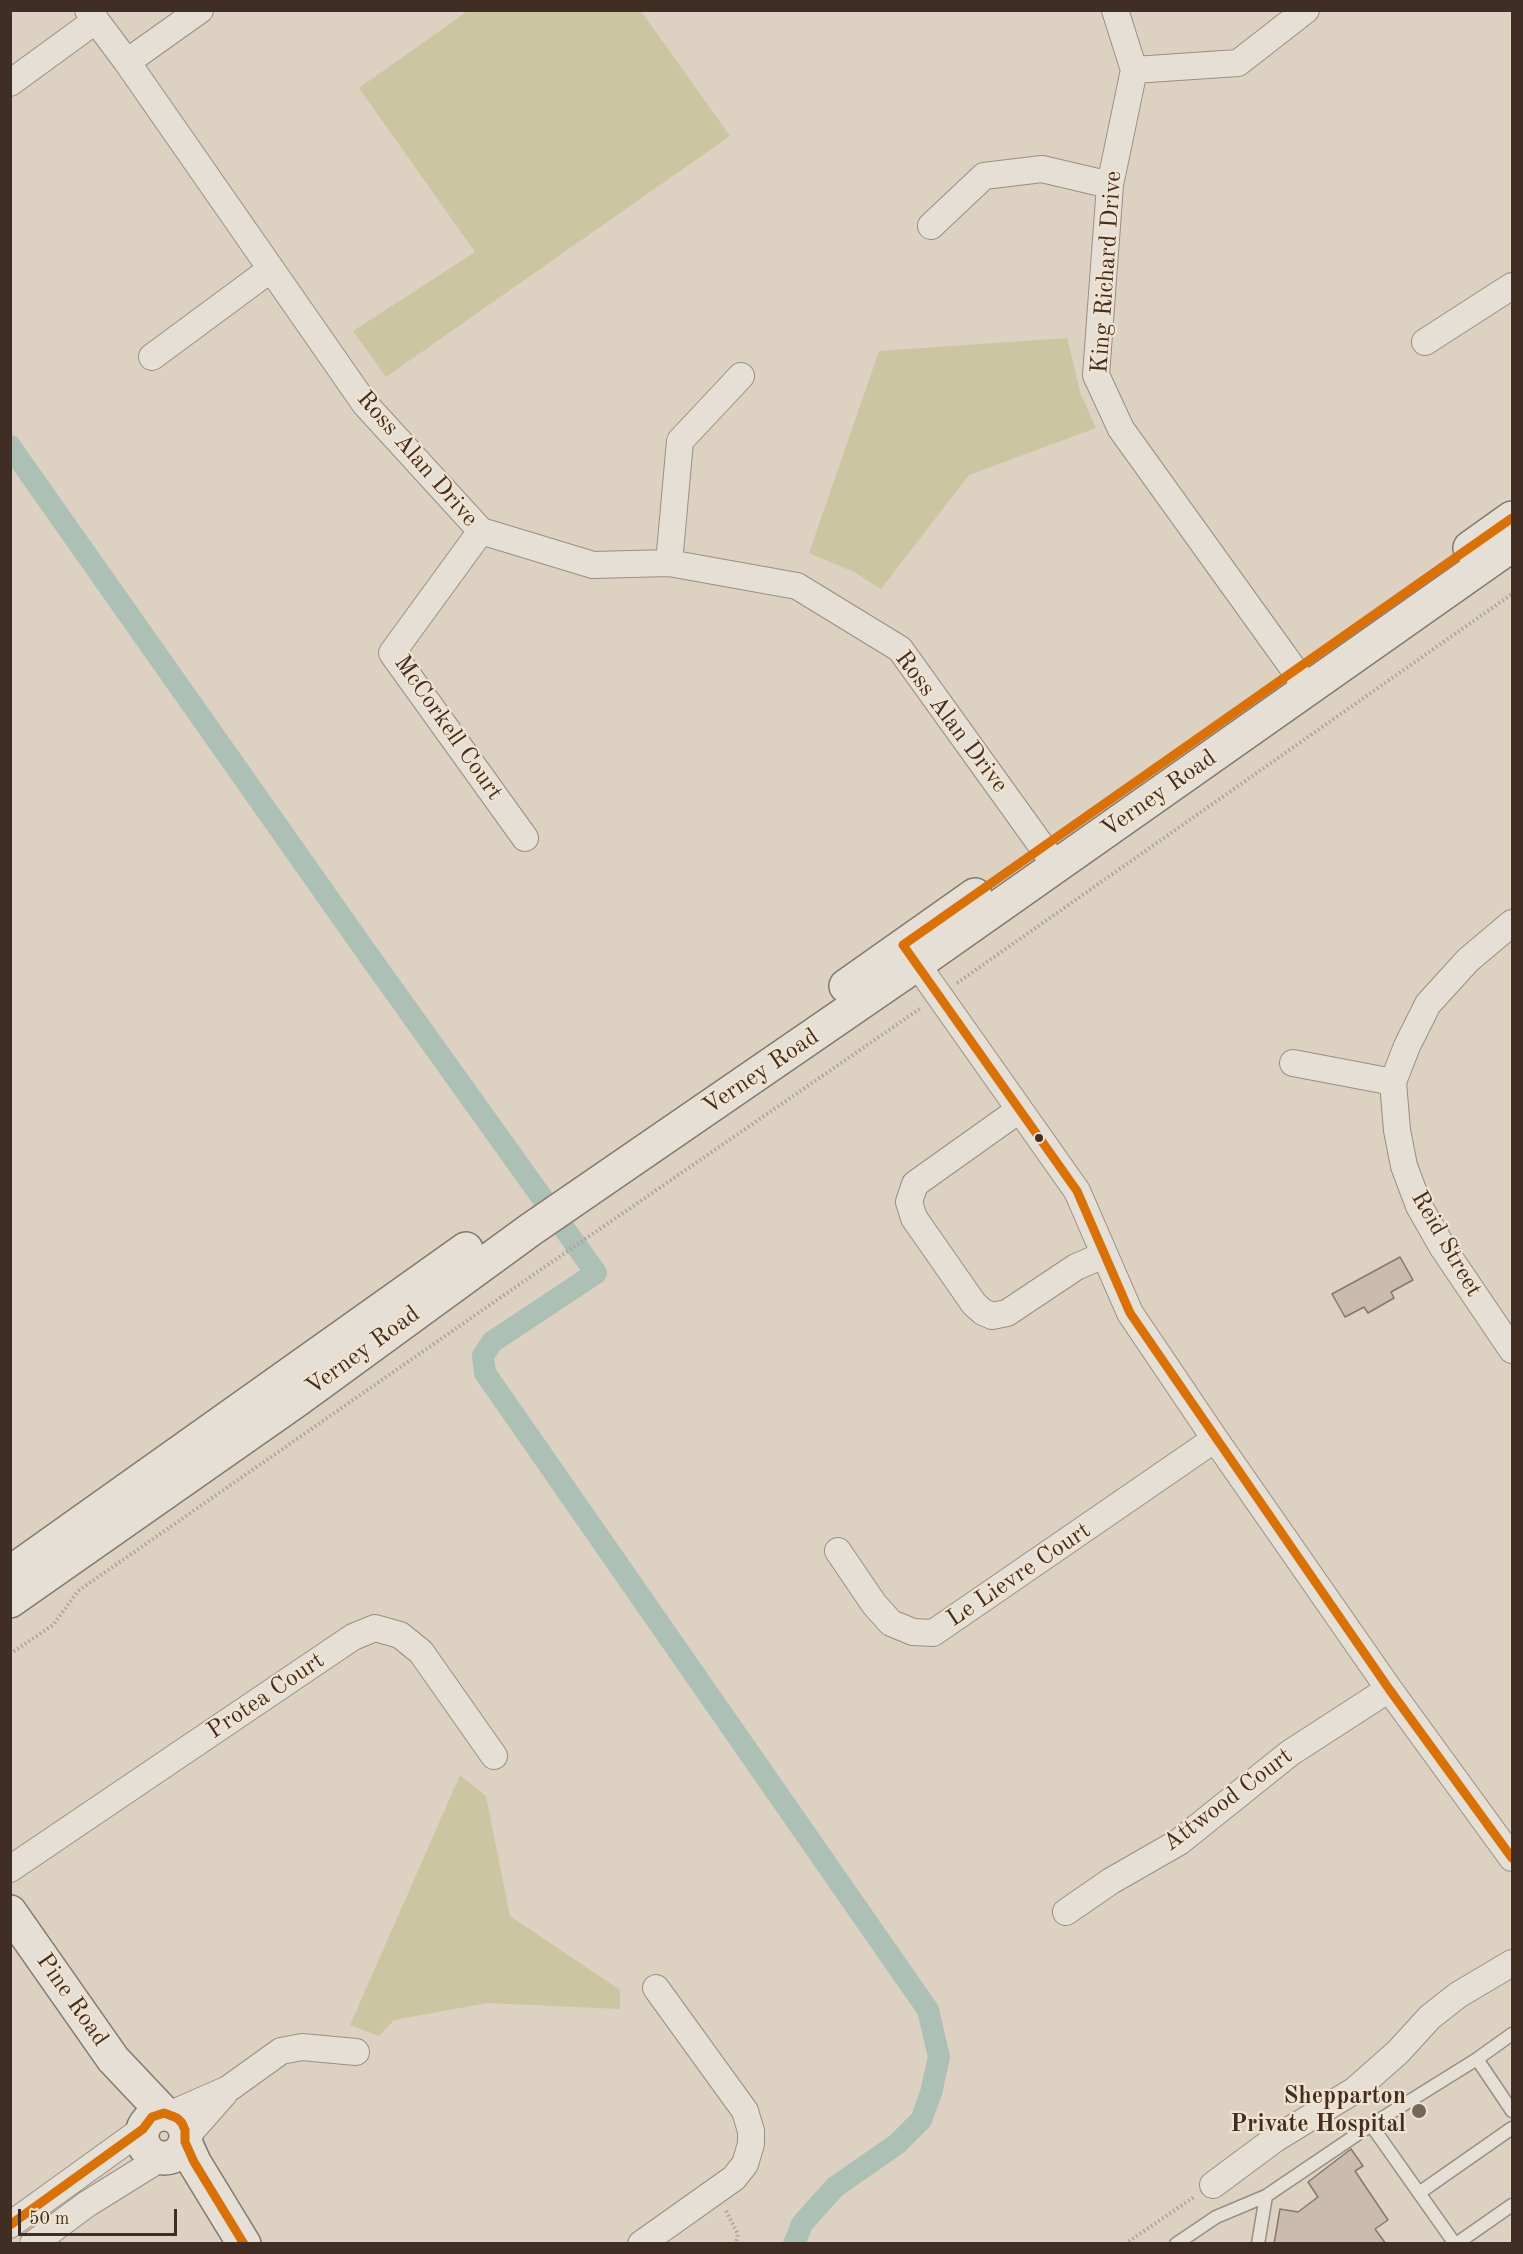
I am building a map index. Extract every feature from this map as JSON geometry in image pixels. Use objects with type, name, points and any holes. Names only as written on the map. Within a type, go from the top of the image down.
[{"type":"street","points":[[127,62],[200,10]]},
{"type":"street","name":"King Richard Drive","points":[[1116,10],[1134,70],[1110,185],[1096,375],[1121,429],[1302,680]]},
{"type":"street","points":[[1134,70],[1238,63],[1306,10]]},
{"type":"street","points":[[10,83],[92,16]]},
{"type":"street","name":"Ross Alan Drive","points":[[92,16],[127,62],[365,404],[481,531],[593,565],[669,563],[797,585],[900,649],[1050,856]]},
{"type":"street","points":[[931,226],[984,176],[1042,169],[1110,185]]},
{"type":"street","points":[[152,357],[271,269]]},
{"type":"street","points":[[1425,342],[1512,286]]},
{"type":"street","points":[[669,563],[680,441],[741,376]]},
{"type":"street","name":"Verney Road","points":[[1302,680],[1512,518]]},
{"type":"street","name":"McCorkell Court","points":[[481,531],[392,653],[525,838]]},
{"type":"street","name":"Verney Road","points":[[10,1573],[524,1222],[1302,680],[1512,545]]},
{"type":"street","name":"Reid Street","points":[[1512,923],[1468,960],[1428,1004],[1407,1046],[1393,1082],[1397,1130],[1404,1166],[1419,1206],[1443,1248],[1512,1350]]},
{"type":"street","points":[[910,954],[1077,1191],[1130,1313],[1389,1689],[1512,1858]]},
{"type":"street","points":[[1293,1063],[1393,1082]]},
{"type":"street","points":[[1020,1110],[915,1184],[909,1202],[914,1218],[974,1304],[982,1312],[992,1316],[1012,1311],[1076,1268],[1104,1255]]},
{"type":"street","name":"Verney Road","points":[[10,1601],[297,1400],[524,1222]]},
{"type":"street","name":"Le Lievre Court","points":[[838,1551],[874,1604],[891,1623],[913,1632],[933,1633],[1215,1439]]},
{"type":"street","name":"Protea Court","points":[[10,1869],[353,1637],[375,1628],[400,1635],[421,1652],[494,1756]]},
{"type":"street","name":"Attwood Court","points":[[1066,1912],[1111,1881],[1179,1842],[1290,1753],[1389,1689]]},
{"type":"street","name":"Pine Road","points":[[10,1912],[165,2135],[181,2171],[239,2237]]},
{"type":"street","points":[[1213,2185],[1275,2139],[1354,2090],[1398,2052],[1430,2017],[1458,1995],[1512,1963]]},
{"type":"street","points":[[641,2244],[734,2178],[745,2164],[751,2144],[745,2111],[657,1988]]},
{"type":"street","points":[[33,2244],[87,2204],[165,2135],[281,2051],[302,2047],[356,2052]]},
{"type":"street","points":[[10,2226],[165,2135]]},
{"type":"lane","points":[[1176,2244],[1216,2217],[1266,2196],[1512,2034]]},
{"type":"lane","points":[[1477,2059],[1512,2111]]},
{"type":"lane","points":[[1371,2125],[1456,2244],[1512,2205]]},
{"type":"lane","points":[[1419,2193],[1512,2128]]},
{"type":"lane","points":[[1258,2244],[1266,2196]]},
{"type":"path","points":[[10,1654],[53,1625],[78,1591],[939,996],[1512,594]]},
{"type":"path","points":[[1125,2244],[1213,2185]]},
{"type":"path","points":[[714,2193],[738,2234],[736,2244]]},
{"type":"shaded area","points":[[469,10],[641,11],[730,136],[386,377],[353,331],[475,252],[359,88]]},
{"type":"shaded area","points":[[1067,338],[1081,395],[1096,428],[969,475],[881,589],[854,572],[809,553],[879,351]]},
{"type":"shaded area","points":[[460,1775],[486,1796],[510,1916],[620,1990],[620,2009],[487,2003],[394,2020],[379,2036],[350,2025]]},
{"type":"building","points":[[1400,1257],[1413,1280],[1391,1292],[1394,1298],[1368,1313],[1364,1307],[1345,1317],[1332,1294]]},
{"type":"building","points":[[1351,2149],[1363,2166],[1355,2171],[1388,2220],[1375,2229],[1386,2244],[1274,2244],[1280,2209],[1298,2212],[1318,2197],[1308,2182]]},
{"type":"waterway","points":[[10,446],[367,953],[596,1273],[492,1342],[483,1356],[485,1373],[928,2010],[939,2057],[931,2093],[921,2120],[897,2144],[835,2187],[802,2224],[794,2244]]},
{"type":"transit line","points":[[1512,518],[903,945],[1077,1191],[1130,1313],[1389,1689],[1512,1858]]},
{"type":"transit line","points":[[10,2225],[143,2129],[152,2117],[164,2113],[177,2118],[182,2123],[185,2130],[185,2142],[194,2162],[244,2244]]},
{"type":"place","name":"Shepparton Private Hospital","points":[[1419,2111]]}]
